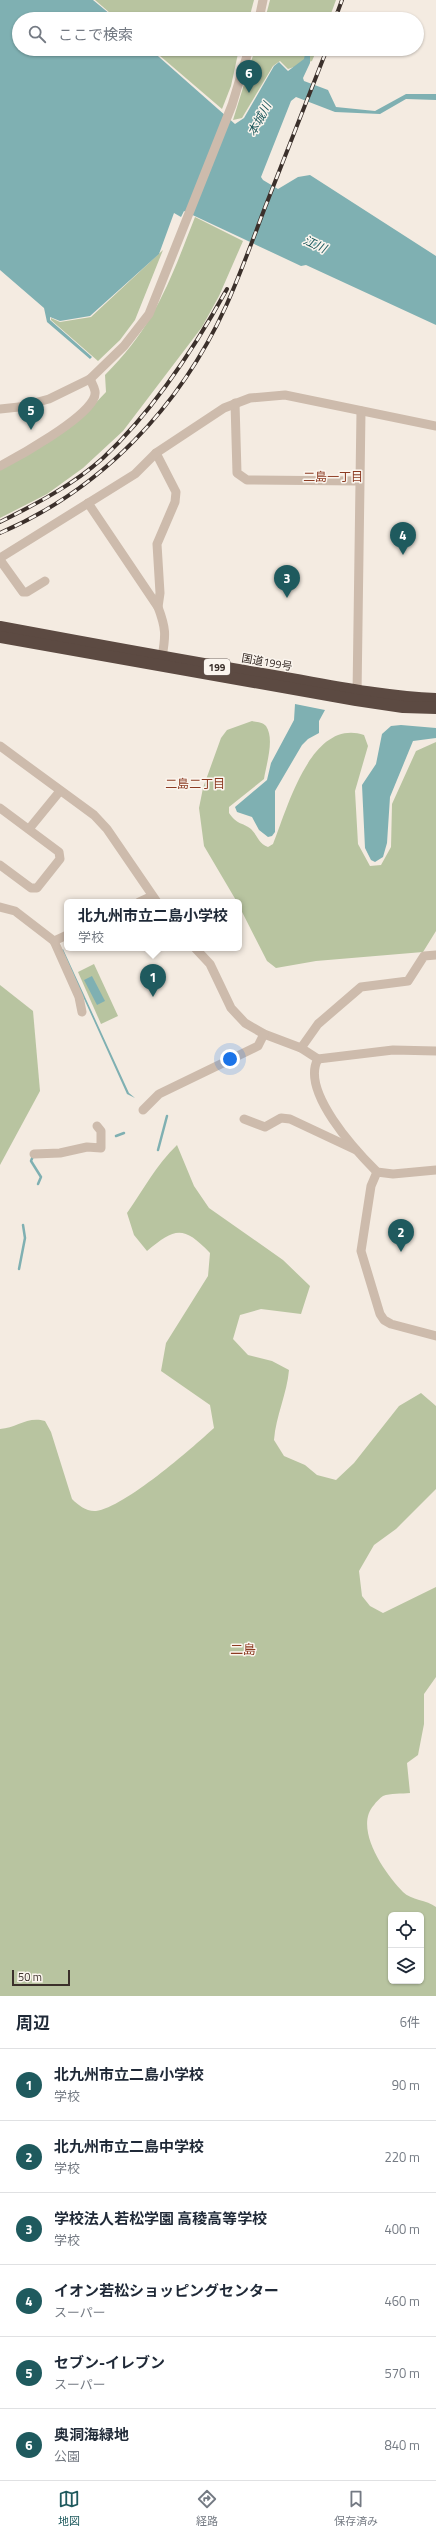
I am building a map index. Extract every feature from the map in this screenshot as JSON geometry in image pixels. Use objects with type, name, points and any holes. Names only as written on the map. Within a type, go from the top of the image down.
[{"type":"highway","name":"国道199号","points":[[0,627],[357,695],[403,707],[436,708]]},
{"type":"highway","name":"国道199号","points":[[0,637],[357,695],[436,699]]},
{"type":"street","points":[[260,12],[263,0]]},
{"type":"street","points":[[0,408],[19,407],[49,399],[90,379],[124,346],[149,314],[232,105],[247,56]]},
{"type":"street","points":[[0,466],[61,429],[88,406],[94,399],[95,390],[90,379]]},
{"type":"street","points":[[45,581],[27,592],[23,592],[0,559],[135,474],[156,453],[224,408],[235,403],[250,398],[285,395],[436,426]]},
{"type":"street","points":[[235,403],[237,473],[247,480],[359,480]]},
{"type":"street","points":[[357,695],[361,411]]},
{"type":"street","points":[[156,453],[176,492],[175,502],[157,544],[160,594],[158,607]]},
{"type":"street","points":[[88,504],[158,607],[165,623],[162,658]]},
{"type":"street","points":[[0,746],[94,815],[107,829],[154,899]]},
{"type":"street","points":[[29,830],[60,791]]},
{"type":"street","points":[[0,808],[59,852],[60,859],[38,888],[31,888],[0,865]]},
{"type":"street","points":[[0,907],[15,911],[54,941],[74,985],[82,1012]]},
{"type":"street","points":[[54,941],[64,936]]},
{"type":"street","points":[[198,951],[210,964],[231,1008],[244,1023],[264,1034],[301,1048],[318,1059],[393,1050],[436,1051]]},
{"type":"street","points":[[301,1048],[318,1024],[361,987],[408,981],[424,956],[436,955]]},
{"type":"street","points":[[143,1110],[159,1094],[258,1046],[264,1034]]},
{"type":"street","points":[[318,1059],[313,1067],[315,1082],[327,1111],[356,1150],[377,1172],[393,1174],[436,1170]]},
{"type":"street","points":[[244,1119],[265,1127],[281,1118],[290,1119],[356,1150]]},
{"type":"street","points":[[34,1154],[60,1152],[87,1146],[101,1148],[101,1131],[97,1126]]},
{"type":"street","points":[[377,1172],[371,1186],[361,1251],[380,1314],[391,1324],[436,1336]]},
{"type":"green space","points":[[95,0],[254,0],[251,12],[109,12]]},
{"type":"green space","points":[[270,0],[336,0],[332,12],[267,12]]},
{"type":"green space","points":[[160,56],[237,56],[231,86],[222,109]]},
{"type":"green space","points":[[253,56],[314,56],[312,61],[288,69],[280,61],[273,66],[242,118],[233,120]]},
{"type":"green space","points":[[195,217],[243,241],[219,296],[202,327],[123,431],[83,468],[47,494],[0,518],[0,470],[86,413],[106,392],[105,375],[137,338],[149,320],[169,282]]},
{"type":"green space","points":[[163,250],[135,320],[120,340],[98,361],[51,320],[51,318],[60,322],[91,317]]},
{"type":"green space","points":[[252,721],[263,724],[269,731],[270,745],[264,779],[229,807],[229,813],[232,817],[251,829],[260,841],[268,847],[273,844],[294,789],[304,769],[316,752],[330,740],[345,733],[364,735],[368,746],[355,791],[358,844],[370,866],[381,865],[391,847],[392,804],[416,751],[436,742],[436,931],[423,952],[316,961],[276,968],[267,961],[242,912],[242,899],[235,899],[204,846],[199,808],[203,788],[221,738],[227,730]]},
{"type":"green space","points":[[94,964],[118,1016],[101,1024],[78,972]]},
{"type":"green space","points":[[0,985],[33,1011],[40,1091],[0,1165]]},
{"type":"green space","points":[[177,1145],[194,1186],[209,1208],[283,1260],[310,1286],[301,1314],[261,1309],[240,1315],[233,1339],[248,1355],[272,1361],[289,1370],[274,1440],[284,1456],[305,1465],[317,1475],[336,1480],[354,1463],[399,1406],[421,1393],[436,1406],[436,1489],[396,1529],[374,1545],[359,1571],[362,1596],[370,1606],[383,1613],[436,1587],[436,1677],[424,1694],[424,1724],[418,1755],[407,1763],[410,1793],[389,1794],[383,1796],[375,1804],[368,1815],[367,1826],[369,1838],[380,1863],[396,1884],[406,1895],[436,1907],[436,1996],[0,1996],[0,1429],[12,1427],[27,1421],[45,1421],[51,1432],[72,1499],[83,1508],[96,1511],[108,1507],[140,1489],[214,1428],[210,1405],[161,1371],[166,1343],[208,1276],[210,1253],[201,1244],[186,1234],[172,1234],[147,1251],[134,1235],[127,1213],[156,1169]]},
{"type":"water","points":[[0,0],[93,0],[108,12],[12,12],[12,56],[158,56],[235,124],[244,118],[274,66],[279,62],[288,71],[304,59],[305,56],[310,56],[310,63],[303,78],[304,81],[328,90],[336,107],[375,111],[406,94],[436,94],[436,100],[406,99],[380,114],[335,112],[296,97],[291,101],[261,177],[263,180],[278,189],[298,177],[310,175],[436,256],[436,325],[306,265],[301,266],[184,211],[181,217],[174,213],[159,254],[90,316],[60,321],[50,317],[50,320],[92,357],[90,359],[47,322],[44,308],[0,270]]},
{"type":"water","points":[[295,704],[325,710],[319,721],[319,733],[308,739],[302,745],[275,791],[275,832],[272,836],[268,837],[259,830],[252,817],[237,812],[235,807],[267,780],[271,763],[294,720]]},
{"type":"water","points":[[401,725],[436,728],[436,738],[413,741],[390,797],[387,843],[383,857],[375,862],[371,860],[365,848],[362,785],[376,764],[382,734],[391,726]]},
{"type":"water","points":[[63,949],[129,1093],[135,1098],[127,1094],[62,950]]},
{"type":"water","points":[[92,976],[105,1001],[97,1005],[84,980]]},
{"type":"waterway","points":[[158,1150],[167,1116]]},
{"type":"waterway","points":[[116,1136],[124,1133]]},
{"type":"waterway","points":[[33,1156],[31,1161],[41,1177],[38,1184]]},
{"type":"waterway","points":[[19,1269],[25,1238],[23,1225]]},
{"type":"railway","points":[[338,12],[342,0]]},
{"type":"railway","points":[[0,533],[37,515],[72,493],[104,468],[134,441],[161,411],[186,378],[207,343],[226,306],[324,56]]},
{"type":"railway","points":[[0,522],[40,501],[79,477],[103,458],[121,440],[156,400],[201,334],[227,289]]},
{"type":"place","name":"奥洞海緑地","points":[[249,93]]},
{"type":"place","name":"セブン-イレブン","points":[[31,430]]},
{"type":"place","name":"イオン若松ショッピングセンター","points":[[403,555]]},
{"type":"place","name":"学校法人若松学園 高稜高等学校","points":[[287,598]]},
{"type":"place","name":"北九州市立二島小学校","points":[[153,997]]},
{"type":"place","name":"北九州市立二島中学校","points":[[401,1252]]},
{"type":"district","name":"二島一丁目","points":[[333,476]]},
{"type":"district","name":"二島二丁目","points":[[195,783]]},
{"type":"district","name":"二島","points":[[243,1649]]},
{"type":"water label","name":"本城川","points":[[259,119]]},
{"type":"water label","name":"江川","points":[[315,244]]}]
